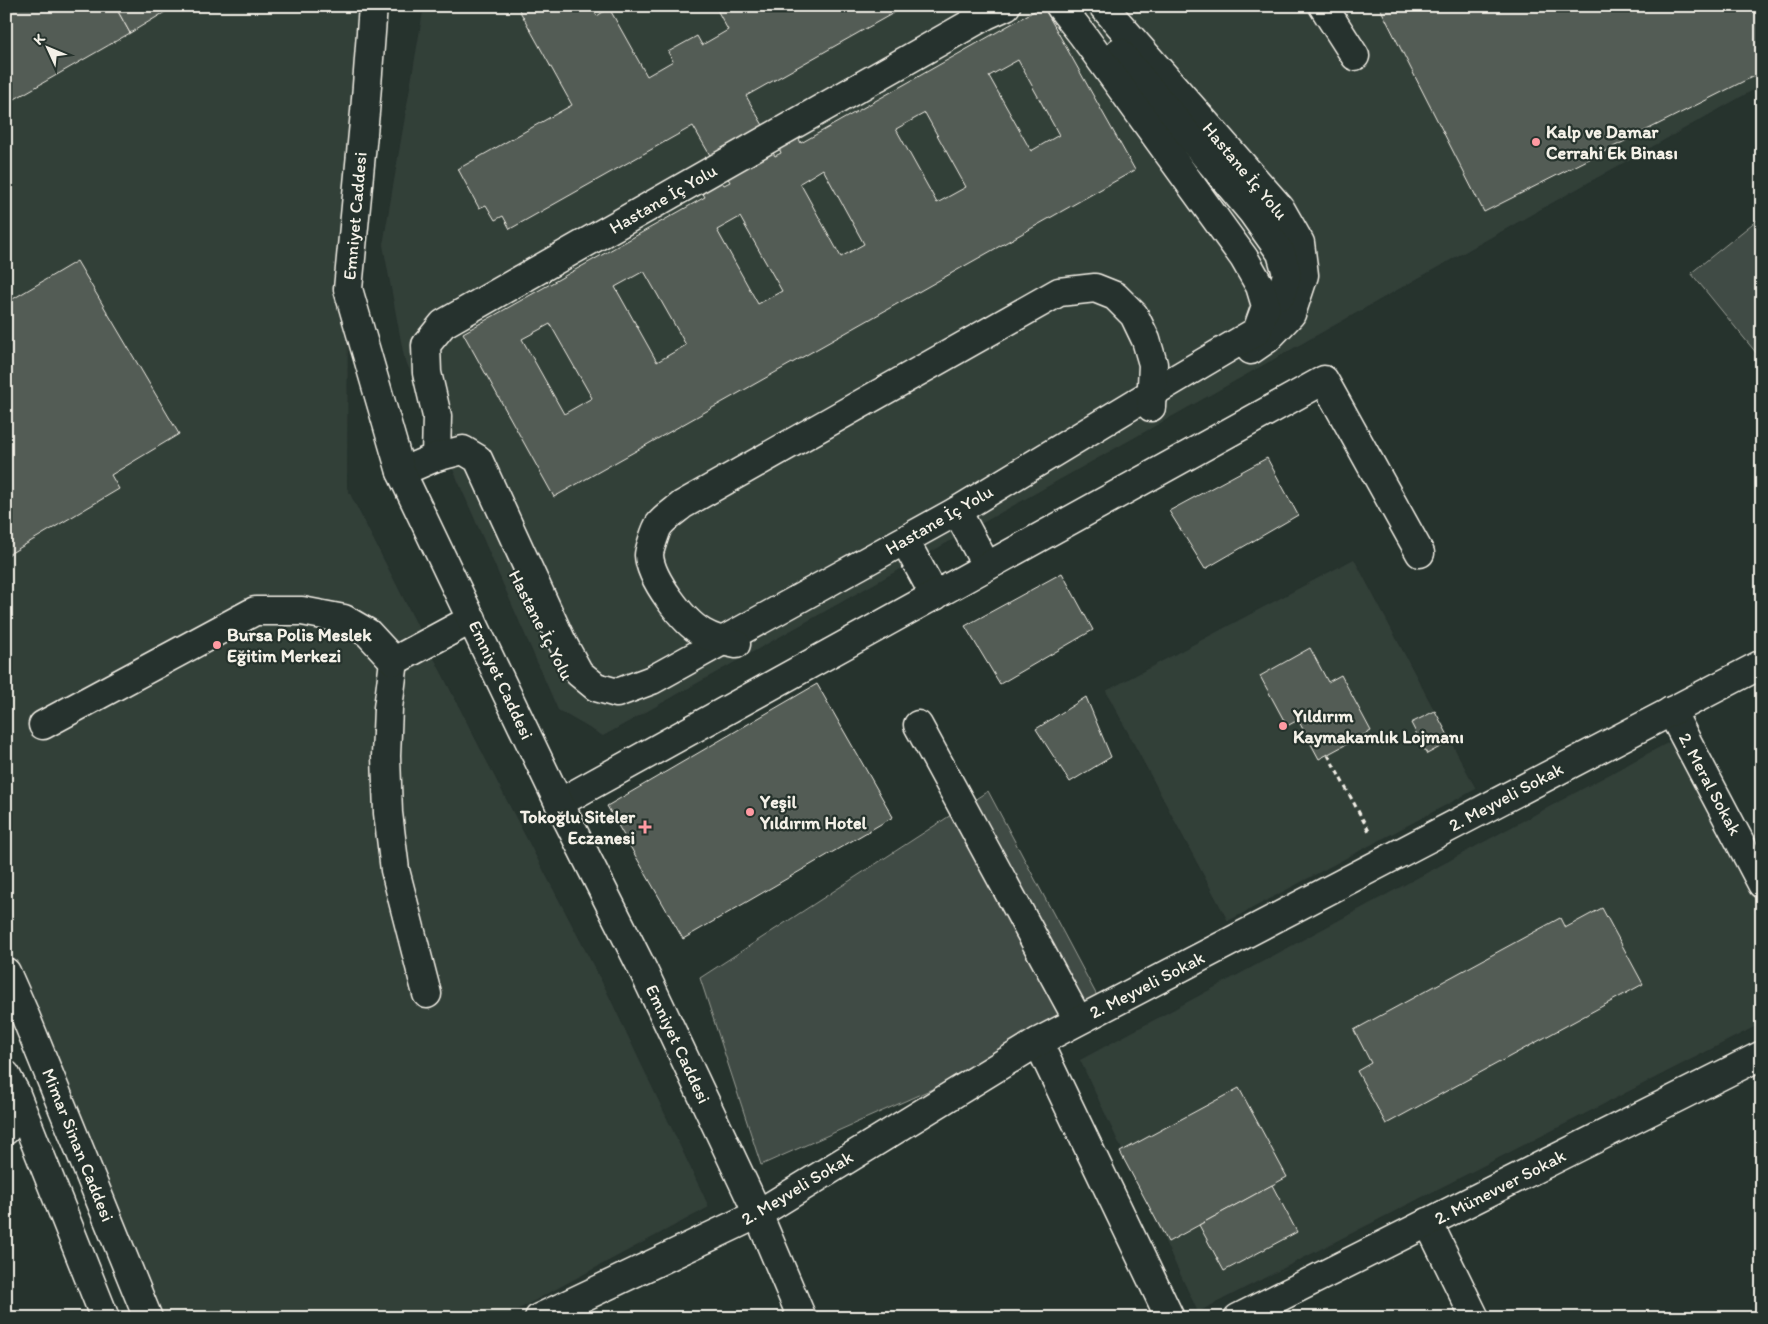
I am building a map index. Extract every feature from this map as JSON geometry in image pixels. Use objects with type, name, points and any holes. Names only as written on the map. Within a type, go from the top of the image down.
[{"type":"street","name":"Emniyet Caddesi","points":[[373,6],[348,289],[401,472],[559,803],[644,970],[758,1214],[802,1318]]},
{"type":"street","name":"Hastane İç Yolu","points":[[436,457],[437,416],[428,373],[426,345],[443,324],[978,20],[1006,6]]},
{"type":"street","points":[[1060,6],[1244,258],[1260,286],[1266,306],[1257,331]]},
{"type":"street","points":[[1084,6],[1152,93],[1252,212],[1281,253],[1287,274],[1280,298],[1257,331]]},
{"type":"street","name":"Hastane İç Yolu","points":[[1102,6],[1280,208],[1300,243],[1304,275],[1291,314],[1267,340],[1205,381],[1151,403]]},
{"type":"street","points":[[1323,6],[1355,56]]},
{"type":"street","points":[[735,644],[702,633],[688,622],[674,606],[657,581],[649,555],[658,526],[682,505],[1059,292],[1095,288],[1115,296],[1134,315],[1146,340],[1153,364],[1151,403]]},
{"type":"street","name":"Hastane İç Yolu","points":[[401,472],[436,457],[463,450],[478,459],[562,642],[579,673],[596,687],[617,693],[735,644],[909,549],[1151,403],[1257,331]]},
{"type":"street","points":[[559,803],[1324,380],[1420,553]]},
{"type":"street","points":[[961,519],[986,566]]},
{"type":"street","points":[[909,549],[934,596]]},
{"type":"street","points":[[43,725],[255,611],[302,611],[344,619],[368,633],[394,661]]},
{"type":"street","points":[[394,661],[472,619]]},
{"type":"street","points":[[394,661],[388,708],[386,747],[388,813],[395,870],[427,994]]},
{"type":"street","name":"2. Meyveli Sokak","points":[[539,1318],[758,1214],[1038,1042],[1078,1020],[1762,664]]},
{"type":"street","name":"2. Meral Sokak","points":[[1671,711],[1762,884]]},
{"type":"street","points":[[918,725],[1078,1020]]},
{"type":"street","name":"Mimar Sinan Caddesi","points":[[6,972],[148,1318]]},
{"type":"street","points":[[1038,1042],[1170,1318]]},
{"type":"street","name":"2. Münevver Sokak","points":[[1238,1318],[1762,1055]]},
{"type":"street","points":[[6,1130],[11,1084]]},
{"type":"street","points":[[11,1084],[105,1318]]},
{"type":"street","points":[[1428,1222],[1475,1318]]},
{"type":"path","points":[[1328,754],[1385,860]]},
{"type":"shaded area","name":"Bursa Polis Meslek Eğitim Merkezi","points":[[6,6],[373,6],[348,289],[347,488],[606,990],[709,1207],[502,1318],[148,1318],[6,972]]},
{"type":"shaded area","points":[[424,6],[1762,6],[1762,85],[603,736],[558,710],[404,357],[383,245]]},
{"type":"shaded area","points":[[1762,216],[1762,360],[1691,273]]},
{"type":"shaded area","name":"Yıldırım Kaymakamlık Lojmanı","points":[[1354,559],[1476,789],[1228,921],[1106,691]]},
{"type":"shaded area","points":[[1673,740],[1762,903],[1762,1023],[1198,1312],[1080,1060]]},
{"type":"shaded area","points":[[988,791],[1103,1007],[1038,1042],[761,1165],[700,978]]},
{"type":"building","points":[[12,6],[115,6],[130,33],[6,104],[6,27],[9,25],[6,21],[6,9]]},
{"type":"building","points":[[115,6],[175,6],[130,33]]},
{"type":"building","points":[[517,6],[591,6],[597,16],[609,8],[647,76],[673,61],[668,52],[697,36],[702,45],[728,30],[715,6],[906,6],[746,96],[771,139],[766,141],[775,156],[781,153],[779,148],[798,137],[801,143],[1043,6],[1135,170],[554,497],[463,333],[705,197],[702,192],[721,181],[724,185],[730,182],[722,167],[718,169],[693,126],[510,229],[503,216],[495,220],[486,205],[479,208],[458,169],[572,105]],"holes":[[[1018,60],[1059,135],[1031,151],[989,76]],[[925,113],[966,187],[937,203],[896,129]],[[823,169],[864,244],[841,257],[800,183]],[[740,217],[782,291],[758,304],[717,230]],[[644,271],[686,345],[657,362],[615,287]],[[550,324],[592,398],[564,414],[522,339]]]},
{"type":"building","name":"Kalp ve Damar Cerrahi Ek Binası","points":[[1379,6],[1754,6],[1762,23],[1762,72],[1484,212]]},
{"type":"building","points":[[77,261],[179,434],[111,475],[119,489],[6,556],[6,303]]},
{"type":"building","points":[[1267,458],[1298,515],[1205,569],[1169,511]]},
{"type":"building","points":[[1062,573],[1093,630],[1000,684],[965,626]]},
{"type":"building","name":"Yıldırım Kaymakamlık Lojmanı","points":[[1310,648],[1328,682],[1341,675],[1371,731],[1319,759],[1298,720],[1287,726],[1260,676]]},
{"type":"building","name":"Yeşil Yıldırım Hotel","points":[[817,684],[893,817],[683,939],[607,806]]},
{"type":"building","points":[[1086,697],[1111,757],[1070,782],[1036,729]]},
{"type":"building","points":[[1435,711],[1451,741],[1427,754],[1411,723]]},
{"type":"building","points":[[1602,908],[1643,984],[1386,1124],[1357,1071],[1371,1063],[1354,1030],[1560,918],[1565,928]]},
{"type":"building","points":[[1239,1088],[1287,1177],[1168,1242],[1120,1152]]},
{"type":"building","points":[[1272,1185],[1297,1232],[1224,1271],[1199,1225]]},
{"type":"place","name":"Kalp ve Damar Cerrahi Ek Binası","points":[[1536,142]]},
{"type":"place","name":"Bursa Polis Meslek Eğitim Merkezi","points":[[217,645]]},
{"type":"place","name":"Yıldırım Kaymakamlık Lojmanı","points":[[1283,726]]},
{"type":"place","name":"Yeşil Yıldırım Hotel","points":[[750,812]]},
{"type":"place","name":"Tokoğlu Siteler Eczanesi","points":[[645,827]]}]
